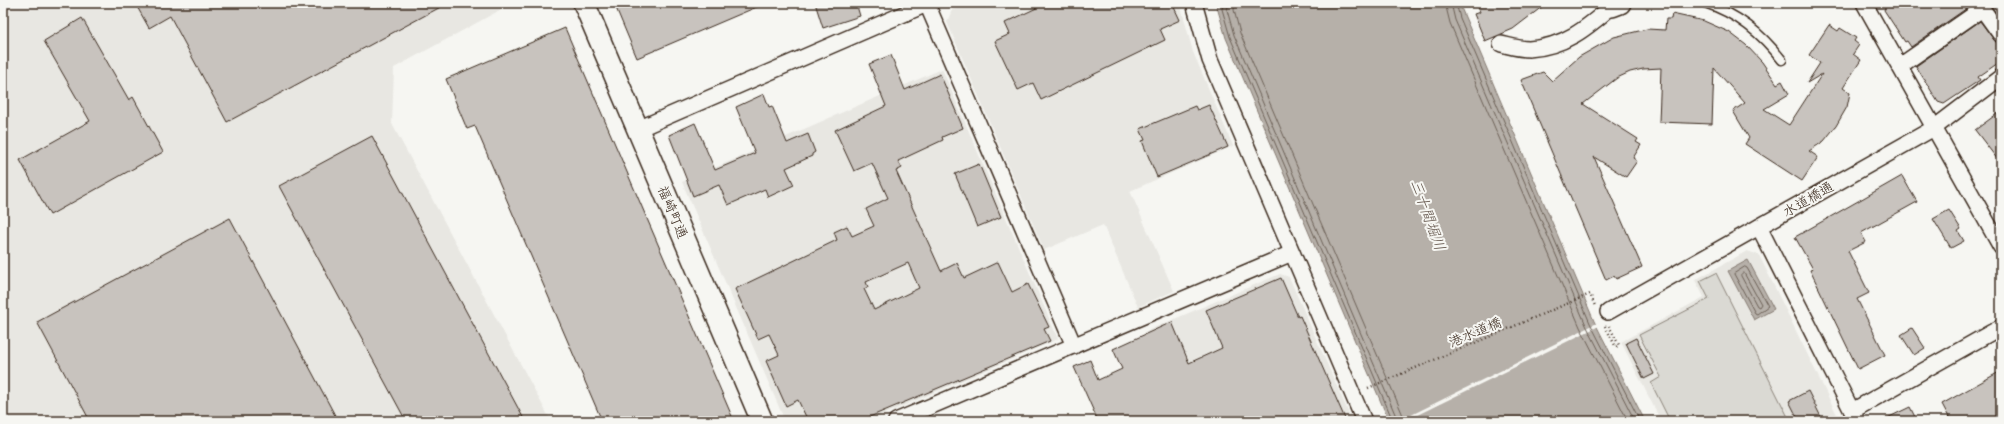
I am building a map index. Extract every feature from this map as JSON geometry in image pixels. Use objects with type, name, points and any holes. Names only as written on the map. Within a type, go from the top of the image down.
[{"type":"street","name":"福崎町通","points":[[584,3],[762,421]]},
{"type":"street","points":[[1194,3],[1210,60],[1364,421]]},
{"type":"street","points":[[1501,44],[1528,49],[1552,45],[1581,33],[1614,4]]},
{"type":"street","points":[[638,129],[920,5],[1074,346]]},
{"type":"street","points":[[1871,6],[1900,66],[2001,248]]},
{"type":"street","points":[[1900,66],[1980,6],[2001,35]]},
{"type":"street","name":"水道橋通","points":[[1607,321],[1759,227],[1934,128],[2001,77]]},
{"type":"street","points":[[1759,227],[1855,416],[2001,327]]},
{"type":"street","points":[[896,421],[1292,253]]},
{"type":"lane","points":[[1705,3],[1724,10],[1748,25],[1765,39],[1782,60]]},
{"type":"path","name":"港水道橋","points":[[1368,388],[1590,294]]},
{"type":"path","points":[[1607,321],[1619,345],[1616,347],[1607,321]]},
{"type":"shaded area","points":[[3,3],[513,3],[394,68],[392,124],[551,421],[3,421]]},
{"type":"shaded area","points":[[968,3],[1180,3],[1193,52],[1233,146],[1130,191],[1174,291],[1138,307],[1103,225],[1044,250],[947,22],[952,10]]},
{"type":"shaded area","points":[[942,69],[1058,339],[869,421],[785,421],[682,182]]},
{"type":"shaded area","points":[[1747,251],[1759,255],[1840,421],[1661,421],[1621,342],[1704,297],[1695,280]]},
{"type":"shaded area","points":[[1716,273],[1790,421],[1670,421],[1651,383],[1661,377],[1639,335],[1709,299],[1700,281]]},
{"type":"shaded area","points":[[1280,274],[1289,277],[1350,416],[1348,421],[1182,421],[1144,332]]},
{"type":"water","name":"三十間堀川","points":[[1221,3],[1459,3],[1594,321],[1645,421],[1389,421],[1226,38],[1217,7]]},
{"type":"water","points":[[1748,260],[1774,309],[1754,320],[1728,271]]},
{"type":"pier","points":[[1597,323],[1599,326],[1405,421],[1399,421]]},
{"type":"building","points":[[135,3],[448,3],[227,122],[170,16],[149,28]]},
{"type":"building","points":[[614,3],[766,3],[637,58]]},
{"type":"building","points":[[815,3],[856,3],[860,16],[823,28]]},
{"type":"building","points":[[1047,3],[1172,3],[1180,20],[1160,29],[1165,40],[1041,100],[1033,83],[1018,90],[995,41],[1010,34],[1005,23]]},
{"type":"building","points":[[1476,3],[1547,3],[1513,29],[1485,41],[1474,14],[1480,12]]},
{"type":"building","points":[[1887,3],[1969,3],[1970,6],[1911,47],[1907,41],[1905,42],[1884,10]]},
{"type":"building","points":[[1989,3],[2001,3],[2000,19]]},
{"type":"building","points":[[1672,14],[1704,21],[1729,32],[1746,45],[1762,62],[1777,84],[1782,81],[1789,94],[1764,109],[1789,125],[1822,74],[1807,83],[1820,63],[1809,55],[1829,25],[1838,31],[1840,28],[1856,38],[1854,41],[1859,45],[1853,54],[1861,60],[1843,88],[1850,93],[1847,107],[1836,126],[1824,141],[1809,151],[1818,157],[1802,181],[1745,144],[1749,138],[1733,111],[1745,103],[1714,68],[1712,124],[1659,122],[1661,68],[1643,69],[1630,72],[1617,78],[1583,104],[1638,139],[1636,142],[1641,145],[1633,158],[1637,161],[1626,177],[1594,157],[1642,267],[1616,279],[1614,276],[1606,280],[1521,80],[1543,72],[1552,81],[1579,57],[1614,37],[1647,29],[1665,30],[1666,19],[1671,19]]},
{"type":"building","points":[[82,18],[129,100],[133,97],[163,152],[50,215],[20,160],[90,121],[44,41]]},
{"type":"building","points":[[1980,21],[1994,40],[2001,45],[2001,61],[1978,77],[1980,80],[1944,104],[1938,102],[1916,66]]},
{"type":"building","points":[[565,28],[734,421],[602,421],[475,126],[467,129],[446,79]]},
{"type":"building","points":[[891,55],[905,90],[940,74],[963,128],[942,137],[943,140],[898,161],[902,168],[896,171],[941,271],[957,263],[964,278],[998,262],[1012,292],[1028,284],[1049,327],[1044,329],[1050,341],[860,421],[808,421],[798,400],[786,406],[766,361],[779,355],[769,334],[758,339],[735,289],[837,240],[834,232],[847,226],[852,236],[874,226],[866,209],[888,198],[872,163],[854,171],[835,130],[886,106],[869,64]],"holes":[[[908,263],[919,288],[874,310],[864,289],[868,287],[866,282]]]},
{"type":"building","points":[[764,94],[769,107],[772,106],[787,143],[808,134],[815,152],[812,156],[786,168],[794,185],[768,197],[765,189],[728,205],[719,185],[693,196],[669,135],[695,123],[715,170],[755,153],[736,107]]},
{"type":"building","points":[[1209,105],[1228,147],[1157,177],[1142,141],[1145,140],[1140,129],[1195,106],[1197,110]]},
{"type":"building","points":[[2001,111],[2001,164],[1975,130]]},
{"type":"building","points":[[372,136],[525,421],[406,421],[279,186]]},
{"type":"building","points":[[979,164],[1001,217],[977,227],[955,174]]},
{"type":"building","points":[[1902,176],[1917,202],[1861,233],[1866,242],[1848,251],[1869,293],[1857,299],[1885,355],[1858,369],[1810,270],[1813,269],[1795,237]]},
{"type":"building","points":[[1949,210],[1961,229],[1958,231],[1964,241],[1951,248],[1933,219]]},
{"type":"building","points":[[230,218],[338,421],[90,421],[37,322]]},
{"type":"building","points":[[1281,278],[1298,317],[1300,316],[1346,421],[1098,421],[1074,367],[1090,360],[1098,380],[1122,369],[1113,349],[1172,322],[1189,363],[1222,348],[1206,310]]},
{"type":"building","points":[[1912,328],[1925,348],[1914,355],[1901,335]]},
{"type":"building","points":[[1636,338],[1654,374],[1644,379],[1626,343]]},
{"type":"building","points":[[2001,371],[2001,421],[1951,421],[1942,404]]},
{"type":"building","points":[[1808,391],[1823,421],[1799,421],[1789,401]]},
{"type":"building","points":[[1910,407],[1917,421],[1881,421]]}]
